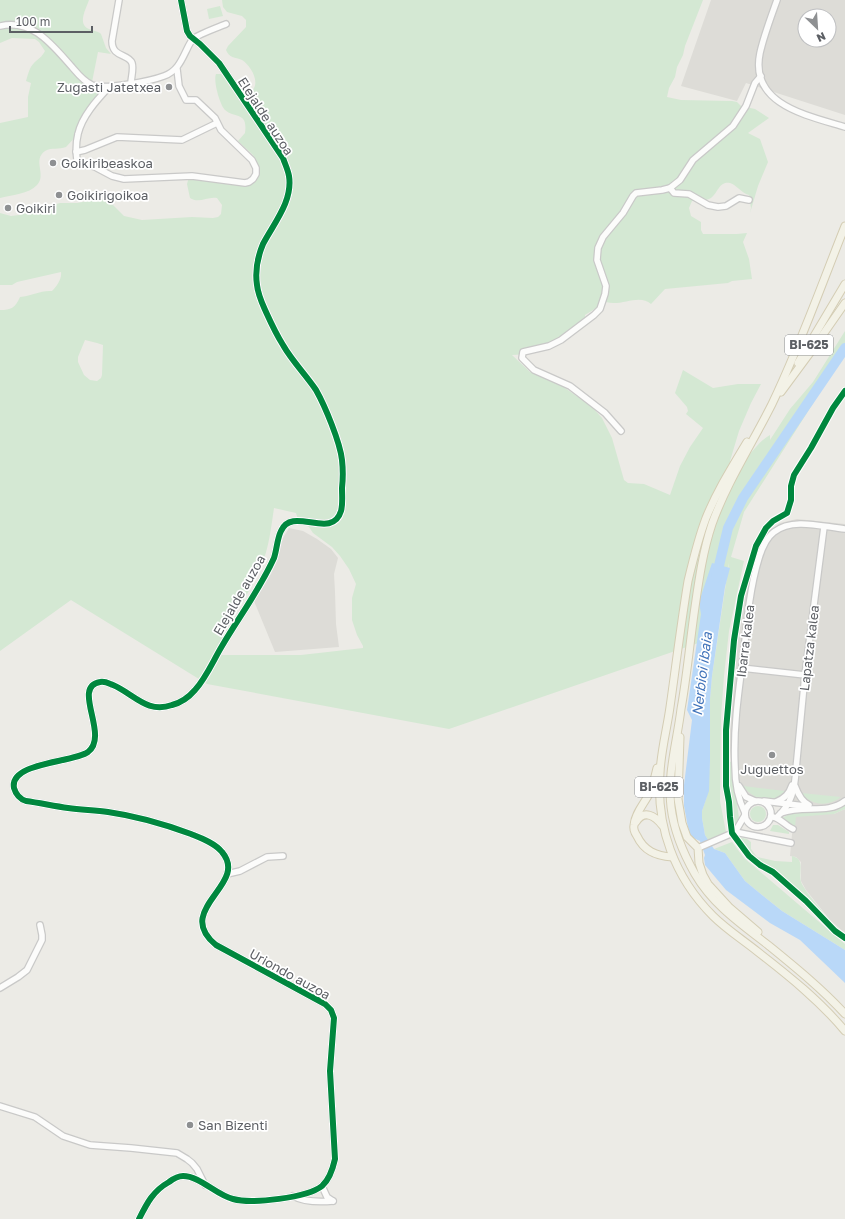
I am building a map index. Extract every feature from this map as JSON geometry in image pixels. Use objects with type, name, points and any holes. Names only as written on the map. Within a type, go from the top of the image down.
[{"type":"main road","points":[[771,405],[801,340],[845,226]]},
{"type":"main road","name":"BI-625","points":[[845,284],[725,478],[713,503],[700,538],[688,581],[670,709],[663,746],[659,787],[662,824],[669,848],[686,880],[698,898],[712,915],[800,987],[845,1031]]},
{"type":"main road","points":[[771,405],[845,303]]},
{"type":"main road","name":"BI-625","points":[[771,405],[731,481],[712,525],[703,556],[681,711],[674,748],[671,805],[680,844],[695,875],[721,907],[808,978],[845,1014]]},
{"type":"main road","points":[[681,711],[678,799],[682,823],[687,837],[698,848],[699,863],[703,875],[730,908],[766,938],[808,978]]},
{"type":"main road","points":[[663,746],[649,793],[636,816],[634,825],[635,833],[644,848],[654,854],[672,857]]},
{"type":"main road","points":[[634,825],[638,818],[649,814],[658,819],[662,824]]},
{"type":"main road","points":[[687,853],[698,848]]},
{"type":"street","points":[[119,0],[112,47],[115,52],[131,62],[131,83]]},
{"type":"street","name":"Elejalde auzoa","points":[[181,0],[187,31],[219,63],[283,158],[289,175],[289,193],[260,253],[256,274],[257,287],[260,298],[283,346],[316,390],[332,426],[342,461],[341,512],[338,517],[323,525],[296,520],[289,522],[281,530],[275,555],[267,571],[243,614],[195,691],[175,704],[163,708],[155,708],[147,705],[120,688],[104,681],[92,685],[88,696],[96,739],[90,751],[77,757],[26,770],[17,776],[14,782],[16,795],[26,801],[69,808],[108,812],[179,830],[204,840],[222,851],[228,863],[227,874]]},
{"type":"street","points":[[777,0],[759,61],[761,76],[767,90],[784,106],[845,127]]},
{"type":"street","points":[[109,87],[88,112],[80,127],[77,136],[76,152],[76,160],[80,163],[95,167],[112,176],[124,179],[192,176],[245,183],[249,182],[256,174],[256,168],[252,160],[221,130],[215,118],[196,100],[186,100],[179,86],[177,69],[193,38],[226,24]]},
{"type":"street","points":[[0,26],[20,25],[36,32],[51,44],[84,81],[94,86],[109,87],[131,83],[164,76],[177,69]]},
{"type":"street","points":[[621,431],[605,413],[570,386],[534,370],[522,358],[523,352],[549,346],[561,340],[600,309],[606,286],[597,260],[598,248],[603,237],[623,213],[636,193],[670,188],[680,180],[693,160],[733,126],[746,106],[755,83],[761,76]]},
{"type":"street","points":[[76,152],[118,137],[182,140],[217,123]]},
{"type":"street","points":[[670,188],[674,193],[689,194],[708,205],[718,207],[726,206],[739,198],[749,200]]},
{"type":"street","name":"Ibarra kalea","points":[[745,814],[738,798],[735,768],[735,731],[754,576],[759,558],[767,539],[775,532],[792,524],[845,529]]},
{"type":"street","name":"Lapatza kalea","points":[[796,769],[805,675],[824,527]]},
{"type":"street","points":[[742,668],[805,675]]},
{"type":"street","points":[[698,848],[738,832],[767,824],[789,803],[792,798],[795,786],[796,769]]},
{"type":"street","points":[[776,802],[784,798],[789,793],[796,769]]},
{"type":"street","name":"Ibarra kalea","points":[[737,782],[743,794],[750,800],[755,801]]},
{"type":"street","points":[[795,786],[805,804],[817,808]]},
{"type":"street","points":[[738,832],[748,806],[755,801],[789,803],[817,808]]},
{"type":"street","points":[[762,801],[766,803],[786,826],[793,829]]},
{"type":"street","points":[[776,816],[796,809],[833,808],[839,806],[845,801]]},
{"type":"street","points":[[745,814],[748,822],[754,827],[758,827]]},
{"type":"street","points":[[738,832],[791,843]]},
{"type":"street","points":[[227,874],[240,871],[267,857],[283,856]]},
{"type":"street","name":"Uriondo auzoa","points":[[227,874],[225,880],[205,908],[202,920],[203,930],[209,939],[216,945],[324,1004],[331,1010],[334,1018],[330,1072],[335,1159],[332,1171],[322,1186]]},
{"type":"street","points":[[0,988],[18,978],[27,970],[42,940],[40,925]]},
{"type":"street","points":[[0,1106],[35,1117],[63,1136],[90,1145],[137,1148],[177,1154],[192,1163],[197,1169],[205,1185]]},
{"type":"street","points":[[139,1219],[149,1199],[156,1191],[183,1176],[192,1178],[232,1199],[248,1201],[277,1199],[312,1192],[322,1186],[327,1198],[333,1201],[324,1202],[299,1199],[293,1196]]},
{"type":"shaded area","points":[[711,0],[845,0],[845,115],[746,83],[737,101],[681,86]]},
{"type":"shaded area","points":[[797,519],[845,524],[845,805],[836,811],[828,812],[811,804],[763,800],[735,791],[730,751],[728,706],[747,577],[753,559],[763,538],[780,523]]},
{"type":"shaded area","points":[[289,528],[303,531],[317,539],[331,549],[338,558],[334,574],[336,624],[339,647],[275,652],[254,601],[271,574],[283,538]]},
{"type":"shaded area","points":[[845,809],[845,933],[830,920],[806,890],[801,881],[801,862],[796,857],[790,856],[794,814],[834,814]]},
{"type":"green space","points":[[0,0],[89,0],[83,16],[85,27],[101,34],[106,48],[111,54],[98,52],[91,87],[104,93],[100,97],[78,134],[66,147],[48,150],[41,155],[39,163],[41,177],[40,181],[34,188],[25,192],[0,198],[0,123],[28,117],[28,97],[31,83],[26,81],[31,67],[45,51],[35,39],[12,38],[0,43]]},
{"type":"green space","points":[[222,0],[703,0],[683,55],[677,67],[675,77],[669,88],[667,97],[681,100],[737,102],[741,106],[755,109],[769,118],[748,133],[760,139],[768,162],[758,186],[750,213],[751,208],[749,195],[730,183],[723,184],[709,199],[692,201],[689,208],[691,216],[701,222],[701,230],[703,234],[747,233],[743,242],[749,259],[752,279],[732,281],[728,283],[665,289],[651,304],[641,300],[618,303],[606,302],[585,315],[585,319],[568,332],[551,342],[545,348],[529,354],[512,355],[530,372],[554,381],[565,388],[592,407],[602,418],[612,438],[624,480],[628,483],[644,484],[670,495],[680,466],[690,447],[703,428],[686,414],[688,411],[687,407],[675,393],[683,370],[713,388],[738,384],[761,384],[739,431],[730,461],[733,468],[739,465],[765,438],[770,435],[770,440],[790,409],[813,382],[845,331],[845,353],[744,512],[731,557],[744,561],[729,631],[721,717],[720,801],[726,832],[708,840],[705,835],[702,811],[707,796],[710,761],[710,699],[712,676],[729,563],[707,640],[449,729],[207,684],[71,600],[0,651],[0,310],[12,308],[20,297],[44,291],[52,291],[59,282],[61,272],[17,282],[12,285],[0,285],[0,213],[11,216],[19,215],[60,203],[77,203],[99,199],[108,200],[124,216],[142,220],[218,217],[221,214],[222,205],[217,198],[193,200],[190,198],[187,184],[189,177],[251,184],[258,167],[253,155],[238,141],[245,133],[245,121],[243,118],[225,110],[216,87],[216,74],[221,74],[247,94],[253,90],[255,84],[254,76],[248,65],[242,60],[231,56],[226,50],[246,27],[246,20],[242,16],[227,12],[223,7]],"holes":[[[85,340],[103,345],[102,375],[97,381],[90,380],[84,375],[78,362],[78,357]],[[274,508],[296,513],[299,523],[309,527],[313,533],[332,547],[349,569],[356,584],[352,598],[352,620],[363,648],[301,655],[217,655],[231,621],[256,578],[264,560],[271,530]]]},
{"type":"green space","points":[[220,6],[223,16],[209,19],[207,9]]},
{"type":"green space","points":[[726,760],[731,762],[739,818],[733,828],[726,786]]},
{"type":"green space","points":[[743,786],[785,791],[775,798],[763,799],[752,795]]},
{"type":"green space","points":[[801,793],[841,797],[826,804],[820,804],[810,801]]},
{"type":"green space","points":[[845,805],[845,809],[834,814],[796,817],[795,827],[782,818],[791,813],[836,811]]},
{"type":"green space","points":[[755,806],[761,806],[766,811],[764,820],[761,822],[755,822],[750,817],[750,811]]},
{"type":"green space","points":[[773,825],[778,825],[789,832],[789,834],[770,831]]},
{"type":"green space","points":[[739,837],[747,839],[751,842],[751,849],[757,857],[775,861],[792,862],[792,856],[799,860],[801,866],[801,882],[808,894],[821,910],[845,934],[845,937],[790,887],[765,868],[755,858]]},
{"type":"green space","points":[[732,842],[744,858],[845,944],[845,950],[782,911],[745,881],[725,853],[714,849]]},
{"type":"water","points":[[712,563],[730,568],[725,587],[712,676],[710,699],[709,791],[702,811],[705,835],[714,849],[725,853],[745,881],[762,895],[782,911],[845,950],[845,983],[800,940],[770,923],[726,890],[705,865],[705,855],[700,841],[691,837],[689,833],[684,806],[684,785],[692,720],[687,710],[701,614],[699,602]]},
{"type":"waterway","name":"Nerbioi ibaia","points":[[716,578],[728,528],[743,498],[845,348]]},
{"type":"cycle path","points":[[139,1219],[155,1193],[163,1186],[179,1177],[183,1176],[196,1179],[220,1194],[233,1199],[253,1201],[279,1199],[304,1194],[322,1186],[329,1177],[335,1159],[330,1071],[334,1018],[331,1010],[325,1004],[216,945],[205,932],[202,920],[206,908],[227,875],[228,864],[222,852],[212,843],[181,830],[150,821],[108,812],[68,808],[26,801],[18,796],[14,788],[15,779],[21,773],[31,768],[80,756],[88,752],[94,744],[95,735],[89,702],[89,693],[92,686],[100,682],[106,682],[121,689],[141,702],[155,707],[175,704],[190,695],[203,680],[262,581],[274,558],[281,531],[286,524],[294,521],[321,524],[329,523],[336,519],[342,508],[342,460],[332,424],[316,390],[278,337],[259,296],[256,280],[257,264],[263,244],[282,212],[288,194],[288,172],[283,158],[219,63],[190,36],[187,31],[181,0]]},
{"type":"cycle path","points":[[845,391],[833,408],[794,475],[791,486],[791,500],[787,513],[773,521],[766,528],[756,546],[741,596],[734,640],[726,730],[726,786],[732,833],[749,856],[760,865],[773,872],[806,901],[835,931],[845,938]]},
{"type":"place","name":"Zugasti Jatetxea","points":[[169,87]]},
{"type":"place","name":"Goikiribeaskoa","points":[[53,163]]},
{"type":"place","name":"Goikirigoikoa","points":[[59,195]]},
{"type":"place","name":"Goikiri","points":[[8,208]]},
{"type":"place","name":"Juguettos","points":[[772,755]]},
{"type":"place","name":"San Bizenti","points":[[190,1125]]}]
